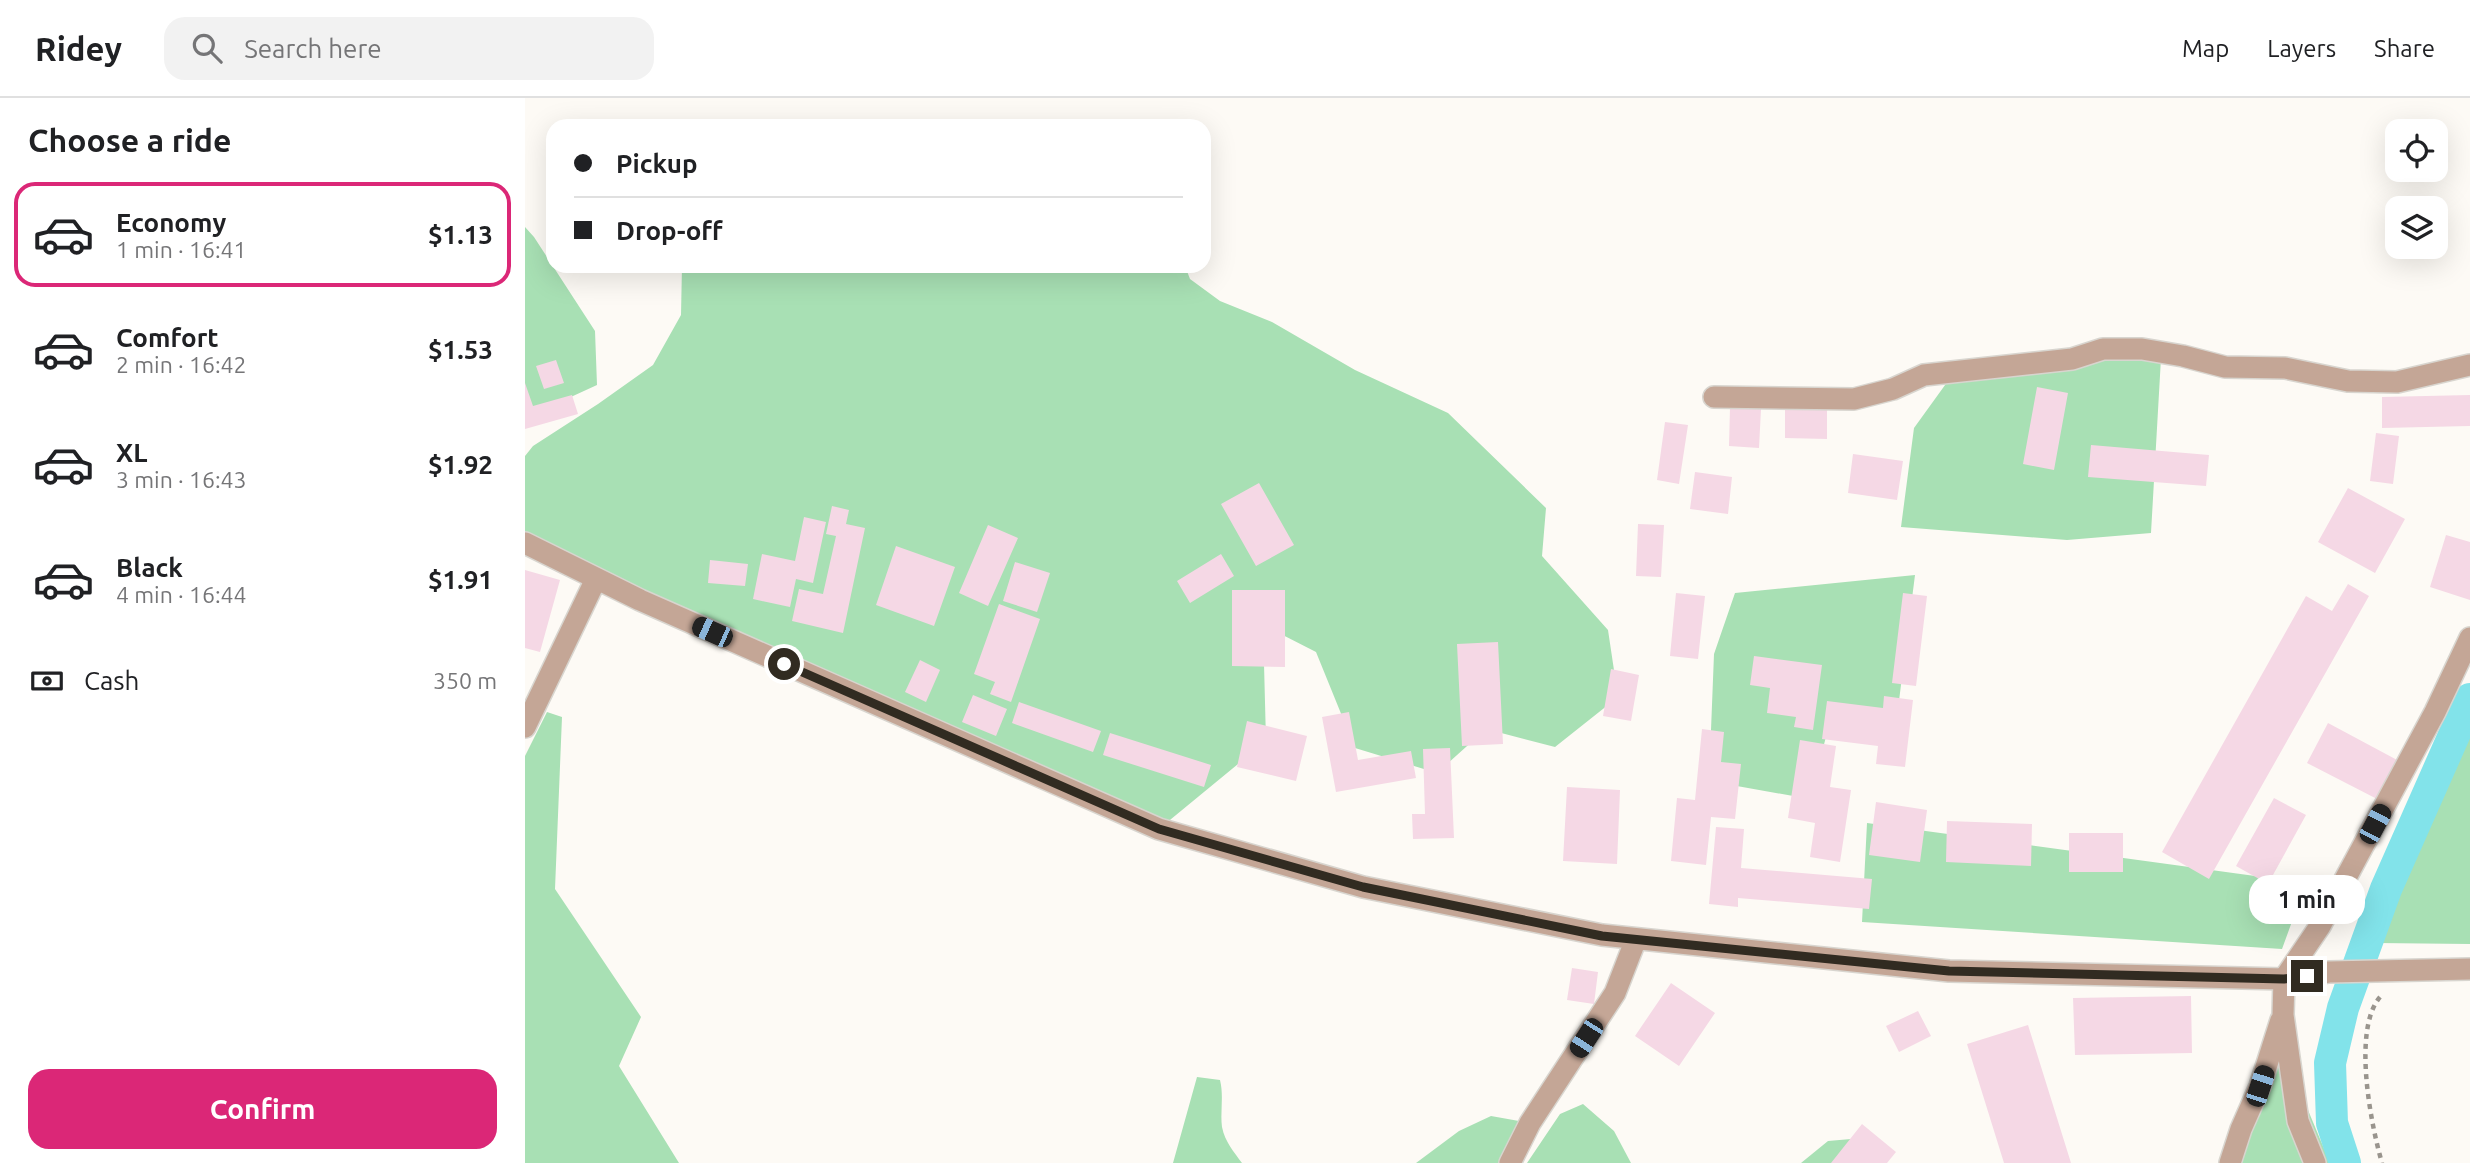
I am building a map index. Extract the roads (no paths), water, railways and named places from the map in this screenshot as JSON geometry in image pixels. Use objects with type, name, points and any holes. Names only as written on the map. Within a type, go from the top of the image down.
[{"type":"street","points":[[1714,397],[1854,399],[1893,389],[1924,375],[2072,359],[2102,349],[2142,349],[2225,367],[2285,368],[2359,382],[2397,382],[2470,365]]},
{"type":"street","points":[[525,543],[597,579],[927,728],[1159,829],[1363,887],[1602,936],[1949,971],[2284,979],[2329,972],[2470,969]]},
{"type":"street","points":[[525,727],[597,579]]},
{"type":"street","points":[[2315,1163],[2298,1121],[2283,1015],[2284,979],[2326,914],[2435,712],[2470,638]]},
{"type":"street","points":[[1510,1163],[1531,1123],[1615,993],[1636,939]]},
{"type":"street","points":[[2230,1163],[2260,1086],[2283,1015]]},
{"type":"waterway","points":[[2345,1163],[2332,1123],[2330,1063],[2343,1008],[2386,889],[2470,699]]}]
